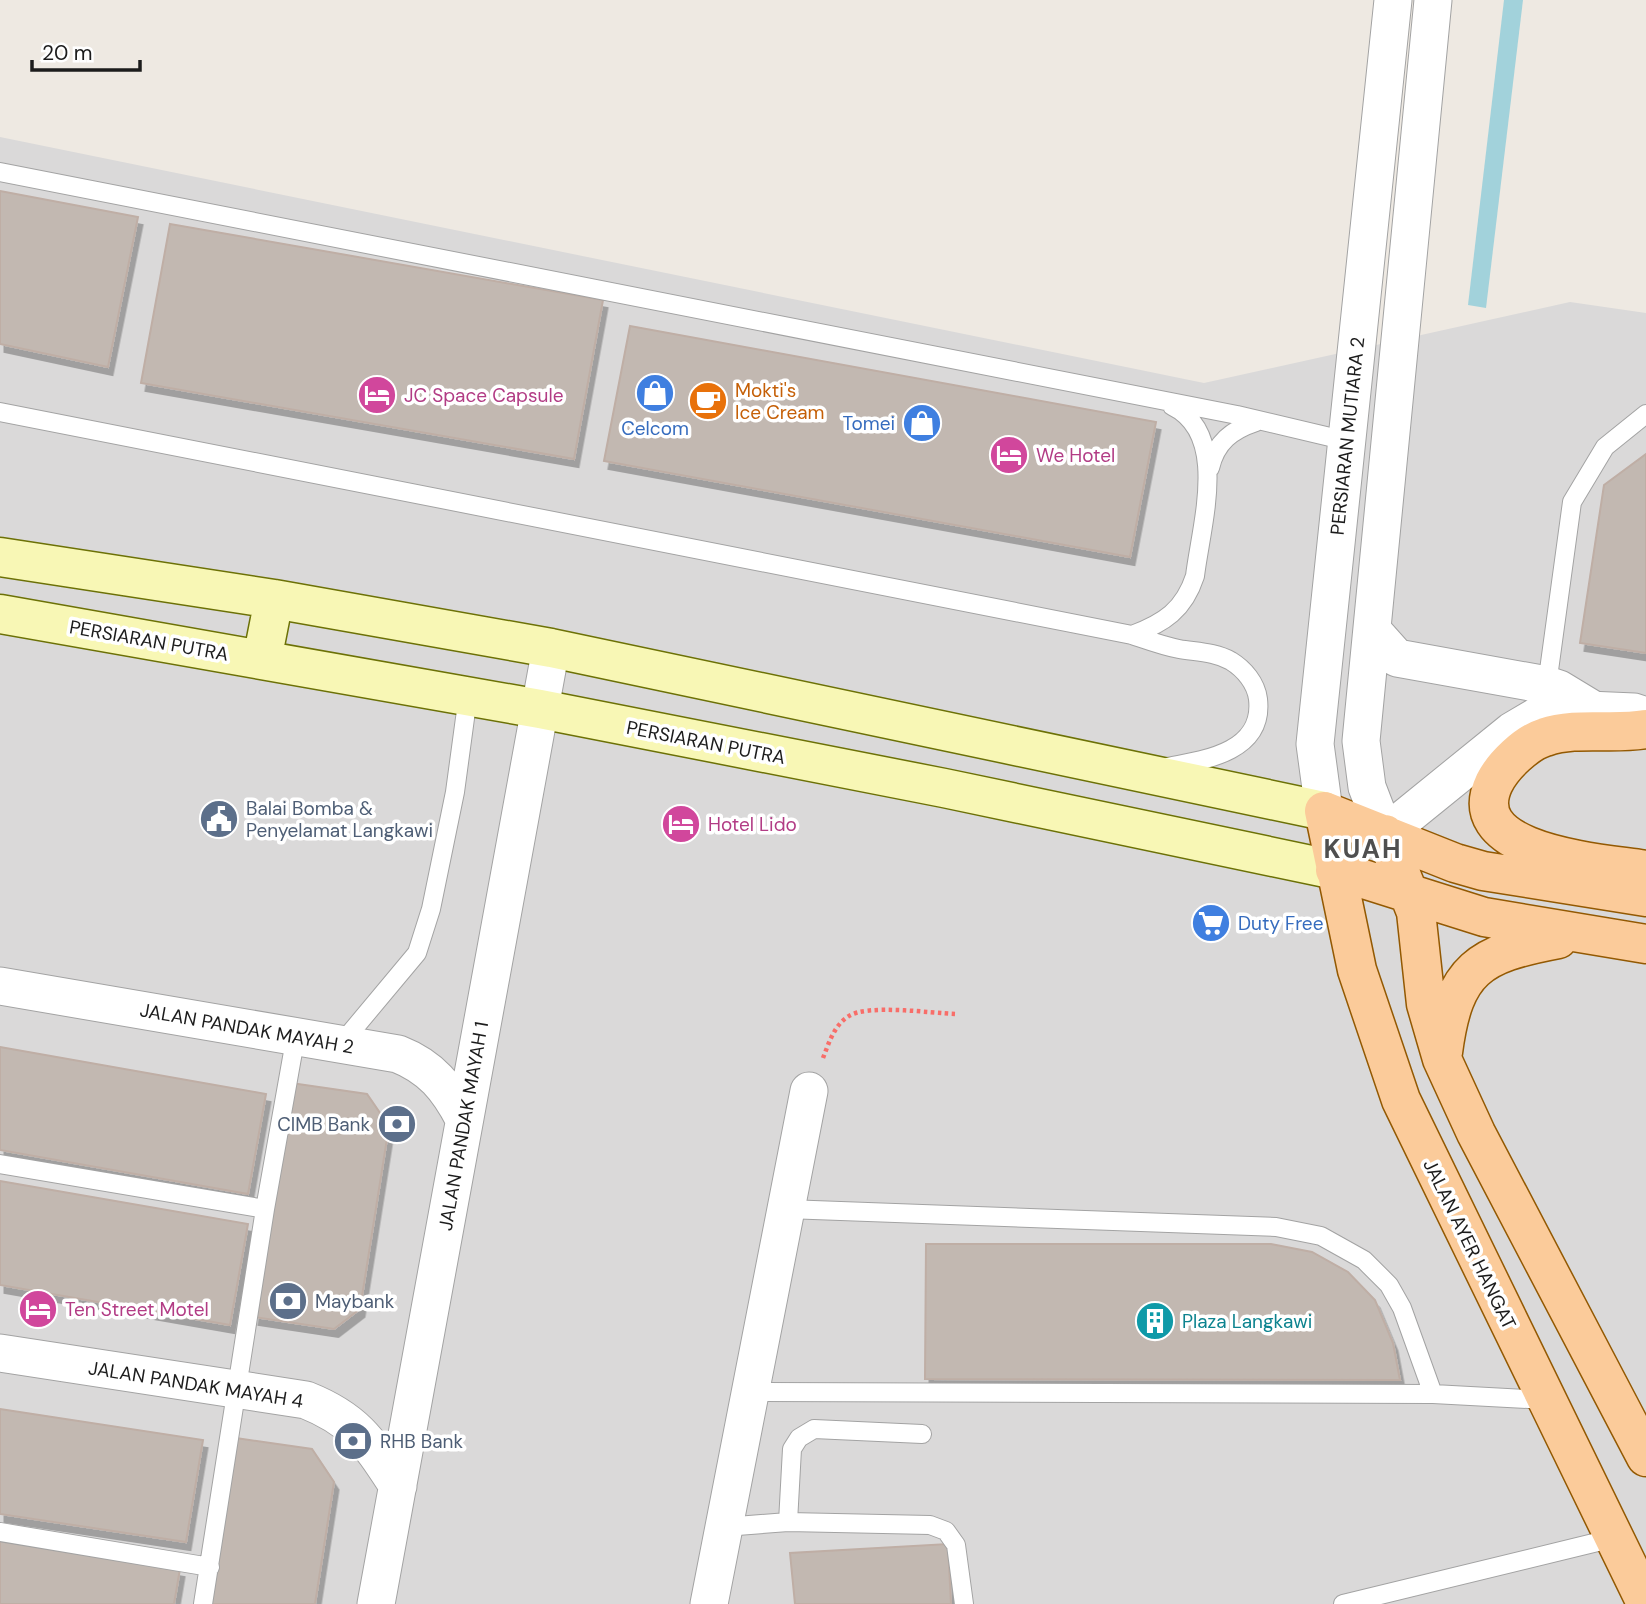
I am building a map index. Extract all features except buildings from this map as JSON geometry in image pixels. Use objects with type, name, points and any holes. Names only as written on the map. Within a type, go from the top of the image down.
[{"type":"main road","points":[[0,557],[274,599],[551,648],[1324,811],[1483,872],[1646,897]]},
{"type":"main road","points":[[262,660],[274,599]]},
{"type":"main road","name":"PERSIARAN PUTRA","points":[[0,614],[540,709],[944,788],[1335,870],[1485,917],[1646,944]]},
{"type":"main road","points":[[1646,729],[1544,737],[1520,751],[1503,769],[1494,783],[1490,801],[1494,819],[1508,838],[1530,849],[1646,870]]},
{"type":"main road","name":"PERSIARAN MUTIARA 2","points":[[1324,811],[1335,870]]},
{"type":"main road","points":[[1385,834],[1408,893],[1420,934],[1426,1004],[1442,1059],[1476,1133],[1646,1457]]},
{"type":"main road","name":"JALAN AYER HANGAT","points":[[1335,870],[1360,981],[1401,1100],[1646,1603]]},
{"type":"main road","points":[[1442,1059],[1448,1012],[1461,984],[1483,962],[1509,948],[1584,934]]},
{"type":"street","name":"PERSIARAN MUTIARA 2","points":[[1324,811],[1315,744],[1393,0]]},
{"type":"street","points":[[1433,0],[1361,741],[1367,787],[1385,834],[1512,731],[1539,715],[1565,709],[1646,716]]},
{"type":"street","points":[[1372,630],[1382,645],[1397,658],[1547,685],[1559,689],[1592,710]]},
{"type":"street","name":"JALAN PANDAK MAYAH 1","points":[[376,1604],[551,648]]},
{"type":"street","name":"JALAN PANDAK MAYAH 2","points":[[0,986],[398,1054],[419,1062],[452,1096],[464,1119]]},
{"type":"street","points":[[709,1604],[809,1091]]},
{"type":"street","name":"JALAN PANDAK MAYAH 4","points":[[0,1353],[306,1400],[332,1410],[352,1424],[398,1486]]},
{"type":"lane","points":[[0,172],[1159,400],[1347,441]]},
{"type":"lane","points":[[1132,635],[1160,624],[1176,612],[1190,592],[1195,576],[1208,476],[1208,456],[1193,421],[1159,400]]},
{"type":"lane","points":[[0,412],[1132,635],[1229,660],[1247,674],[1258,694],[1259,716],[1254,730],[1243,742],[1206,760],[1143,772]]},
{"type":"lane","points":[[1547,685],[1572,502],[1605,447],[1646,414]]},
{"type":"lane","points":[[1208,476],[1217,448],[1227,436],[1256,422]]},
{"type":"lane","points":[[341,1044],[417,953],[431,909],[447,831],[463,749],[468,696]]},
{"type":"lane","points":[[204,1604],[265,1209],[296,1035]]},
{"type":"lane","points":[[0,1164],[265,1209]]},
{"type":"lane","points":[[786,1209],[1276,1227],[1321,1236],[1364,1260],[1389,1285],[1402,1308],[1433,1394]]},
{"type":"lane","points":[[750,1392],[1433,1394],[1546,1400]]},
{"type":"lane","points":[[788,1522],[792,1448],[799,1438],[814,1429],[922,1434]]},
{"type":"lane","points":[[724,1527],[788,1522],[930,1525],[946,1531],[956,1545],[964,1604]]},
{"type":"lane","points":[[0,1532],[210,1567]]},
{"type":"lane","points":[[1343,1604],[1614,1538]]},
{"type":"path","points":[[809,1091],[834,1030],[850,1015],[868,1011],[954,1014]]},
{"type":"shaded area","points":[[0,137],[1204,383],[1570,302],[1646,313],[1646,1604],[0,1604]]},
{"type":"water","points":[[1504,0],[1523,0],[1486,308],[1468,305]]},
{"type":"place","name":"Celcom","points":[[655,393]]},
{"type":"place","name":"JC Space Capsule","points":[[377,395]]},
{"type":"place","name":"Mokti's Ice Cream","points":[[708,401]]},
{"type":"place","name":"Tomei","points":[[922,423]]},
{"type":"place","name":"We Hotel","points":[[1009,455]]},
{"type":"place","name":"Balai Bomba & Penyelamat Langkawi","points":[[219,819]]},
{"type":"place","name":"Hotel Lido","points":[[681,824]]},
{"type":"place","name":"Duty Free","points":[[1211,923]]},
{"type":"place","name":"CIMB Bank","points":[[397,1124]]},
{"type":"place","name":"Maybank","points":[[288,1301]]},
{"type":"place","name":"Ten Street Motel","points":[[38,1309]]},
{"type":"place","name":"Plaza Langkawi","points":[[1155,1321]]},
{"type":"place","name":"RHB Bank","points":[[353,1441]]},
{"type":"district","name":"KUAH","points":[[1363,849]]}]
